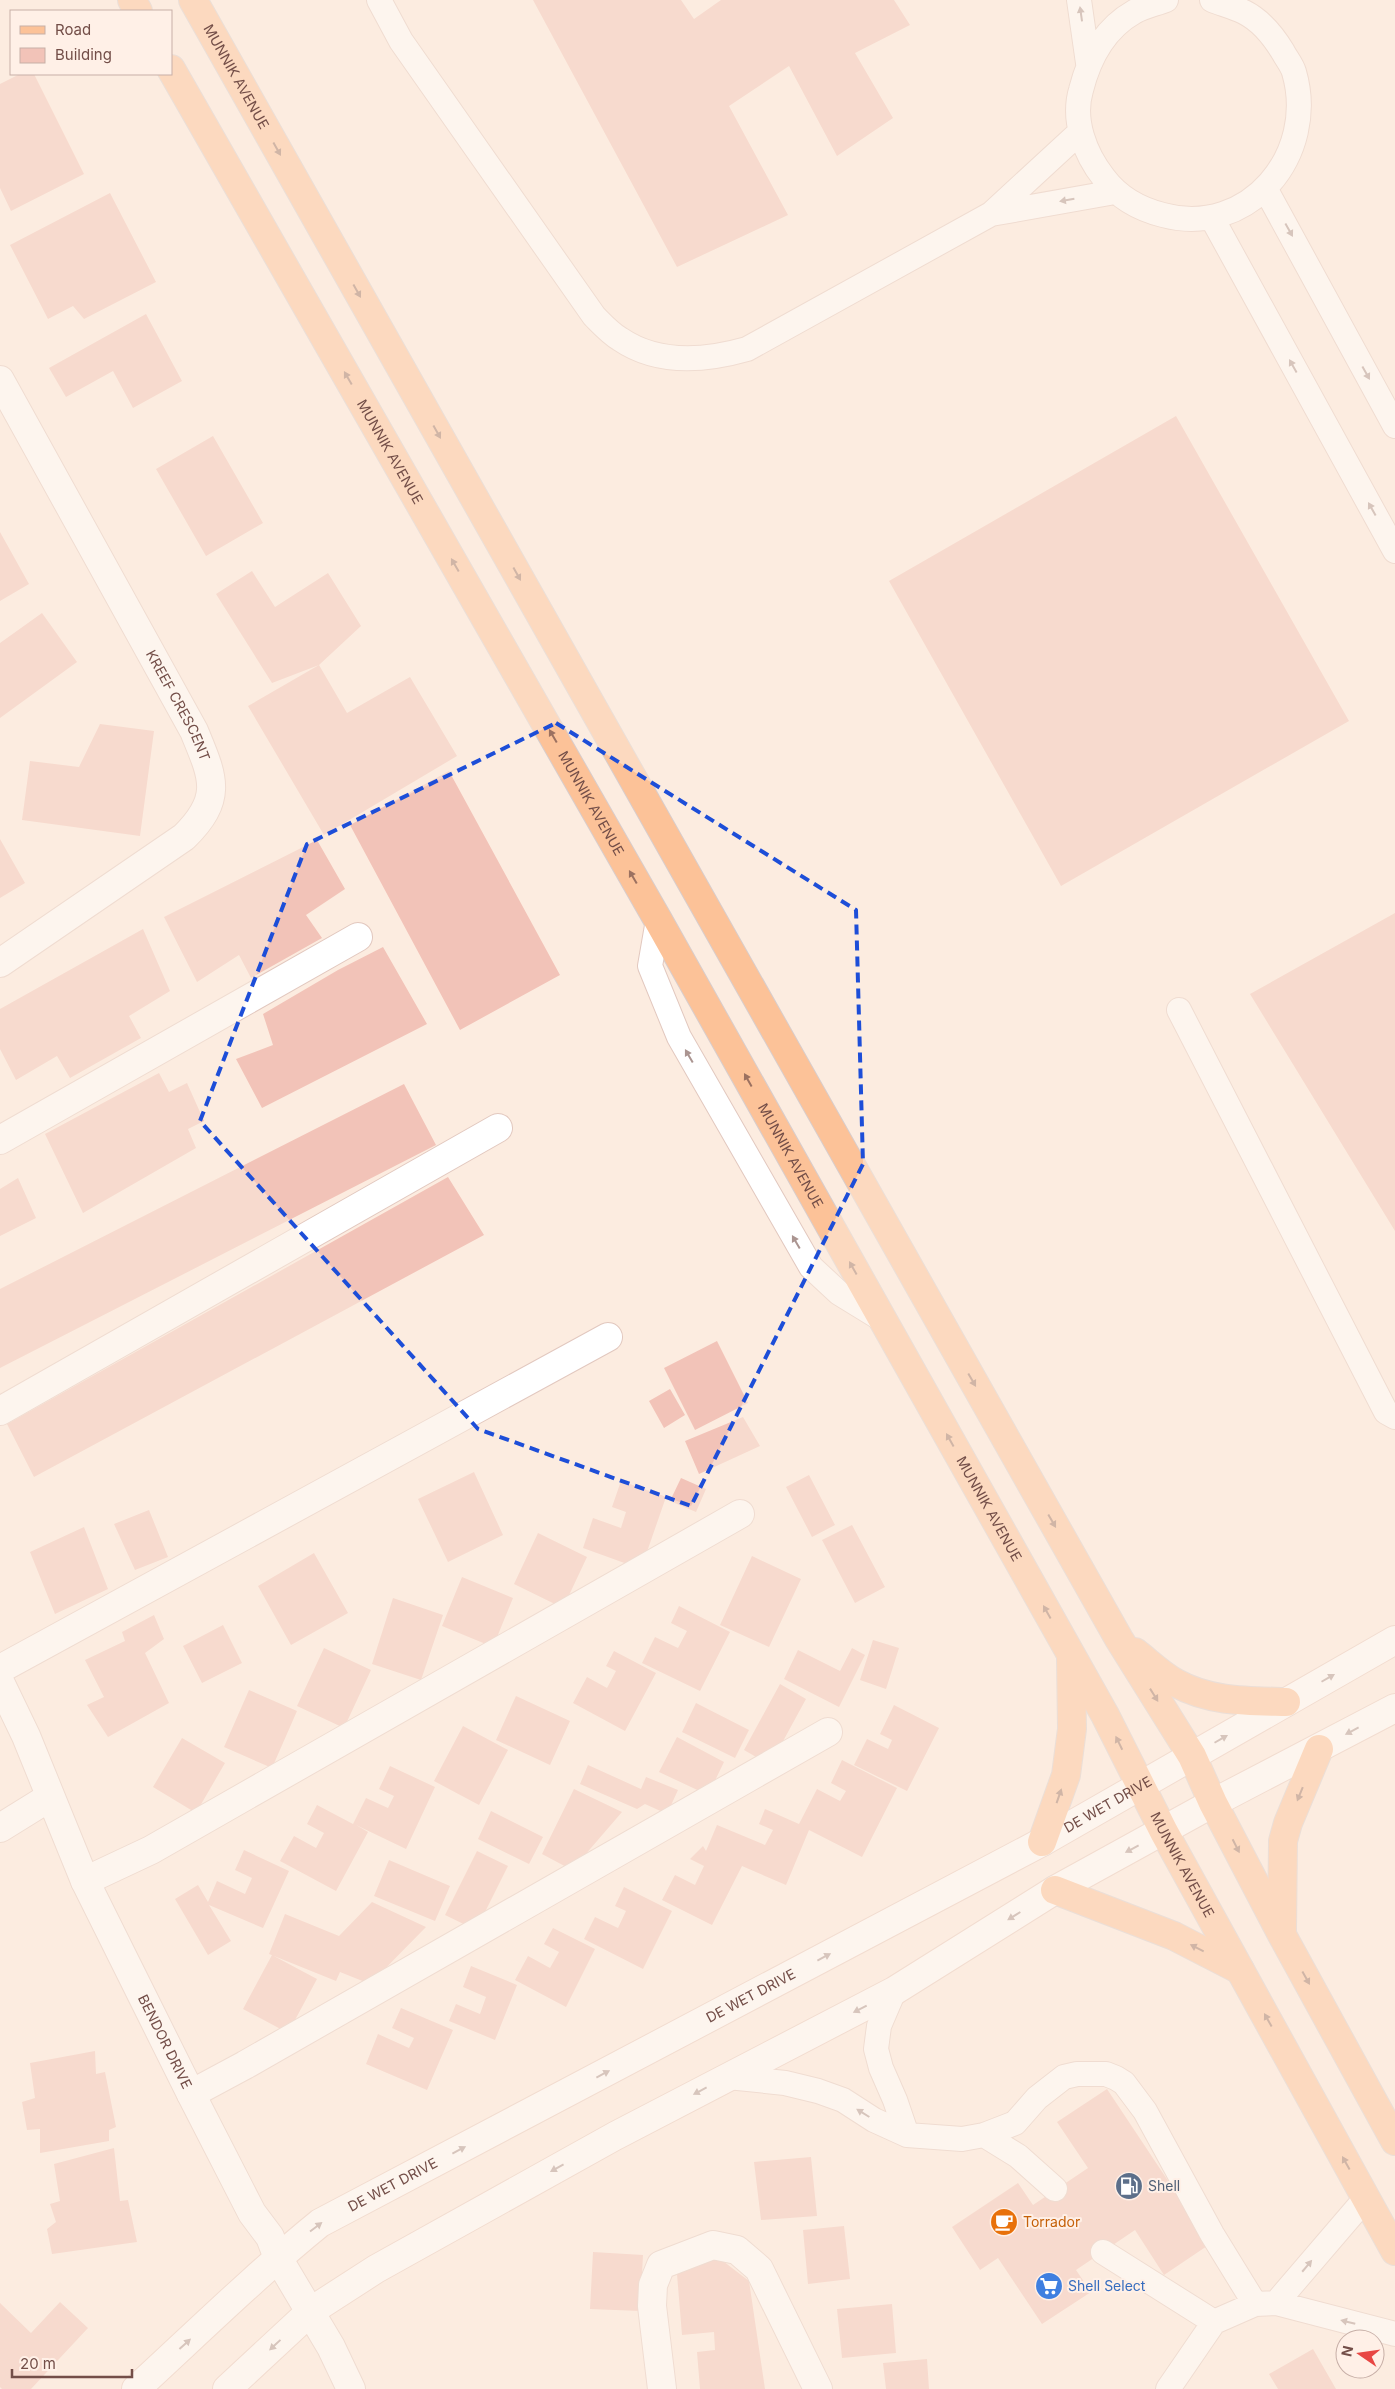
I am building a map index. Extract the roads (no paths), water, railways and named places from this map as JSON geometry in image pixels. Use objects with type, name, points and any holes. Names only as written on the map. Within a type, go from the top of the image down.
[{"type":"main road","name":"MUNNIK AVENUE","points":[[193,0],[1119,1639],[1192,1756],[1213,1803],[1282,1935],[1395,2141]]},
{"type":"main road","name":"MUNNIK AVENUE","points":[[172,71],[658,920],[1105,1715],[1164,1832],[1395,2252]]},
{"type":"main road","points":[[1119,1639],[1174,1683],[1200,1694],[1226,1700],[1286,1702]]},
{"type":"main road","points":[[1042,1842],[1066,1775],[1072,1729],[1071,1655]]},
{"type":"main road","points":[[1282,1935],[1283,1841],[1288,1823],[1319,1749]]},
{"type":"main road","points":[[1055,1890],[1174,1936],[1240,1970]]},
{"type":"street","name":"KREEF CRESCENT","points":[[0,380],[194,731],[210,771],[211,798],[197,825],[184,837],[0,963]]},
{"type":"street","points":[[0,1140],[358,937]]},
{"type":"street","points":[[0,1411],[498,1128]]},
{"type":"street","points":[[0,1669],[608,1337]]},
{"type":"street","points":[[85,1881],[151,1850],[740,1514]]},
{"type":"street","name":"DE WET DRIVE","points":[[136,2389],[278,2258],[320,2224],[1042,1842],[1395,1640]]},
{"type":"street","name":"BENDOR DRIVE","points":[[0,1682],[26,1736],[85,1881],[252,2214],[270,2237],[278,2258],[311,2312],[351,2389]]},
{"type":"street","points":[[227,2389],[311,2312],[376,2269],[615,2136],[894,1991],[1055,1890],[1164,1832],[1213,1803],[1395,1708]]},
{"type":"street","points":[[191,2094],[828,1732]]},
{"type":"street","points":[[0,1828],[50,1797]]},
{"type":"street","points":[[662,2389],[652,2306],[653,2285],[661,2265],[713,2245],[737,2250],[759,2269],[818,2389]]},
{"type":"lane","points":[[379,0],[401,41],[594,316],[620,339],[643,351],[682,359],[719,357],[747,349],[991,214],[1080,132]]},
{"type":"lane","points":[[1079,0],[1088,63]]},
{"type":"lane","points":[[1166,0],[1134,12],[1107,34],[1088,63],[1079,97],[1080,132],[1093,164],[1115,192],[1144,210],[1178,219],[1212,218],[1244,205],[1274,180],[1293,146],[1300,109],[1294,70],[1274,37],[1245,12],[1212,0]]},
{"type":"lane","points":[[1265,188],[1395,426]]},
{"type":"lane","points":[[991,214],[1115,192]]},
{"type":"lane","points":[[1212,218],[1395,551]]},
{"type":"lane","points":[[658,920],[650,966],[679,1037],[811,1267],[839,1294],[883,1320]]},
{"type":"lane","points":[[1179,1010],[1386,1412],[1395,1418]]},
{"type":"lane","points":[[894,1991],[879,2026],[876,2049],[881,2068],[907,2135]]},
{"type":"lane","points":[[728,2077],[785,2083],[818,2091],[843,2100],[874,2120],[907,2135],[962,2139],[984,2136],[1015,2123],[1037,2098],[1064,2077],[1076,2074],[1106,2074],[1124,2083],[1145,2111],[1212,2234],[1266,2304],[1395,2334]]},
{"type":"lane","points":[[984,2136],[1018,2156],[1055,2189]]},
{"type":"lane","points":[[1168,2389],[1214,2322],[1266,2304],[1366,2198]]},
{"type":"lane","points":[[1103,2252],[1214,2322]]},
{"type":"place","name":"Shell","points":[[1129,2186]]},
{"type":"place","name":"Torrador","points":[[1004,2222]]},
{"type":"place","name":"Shell Select","points":[[1049,2286]]}]
